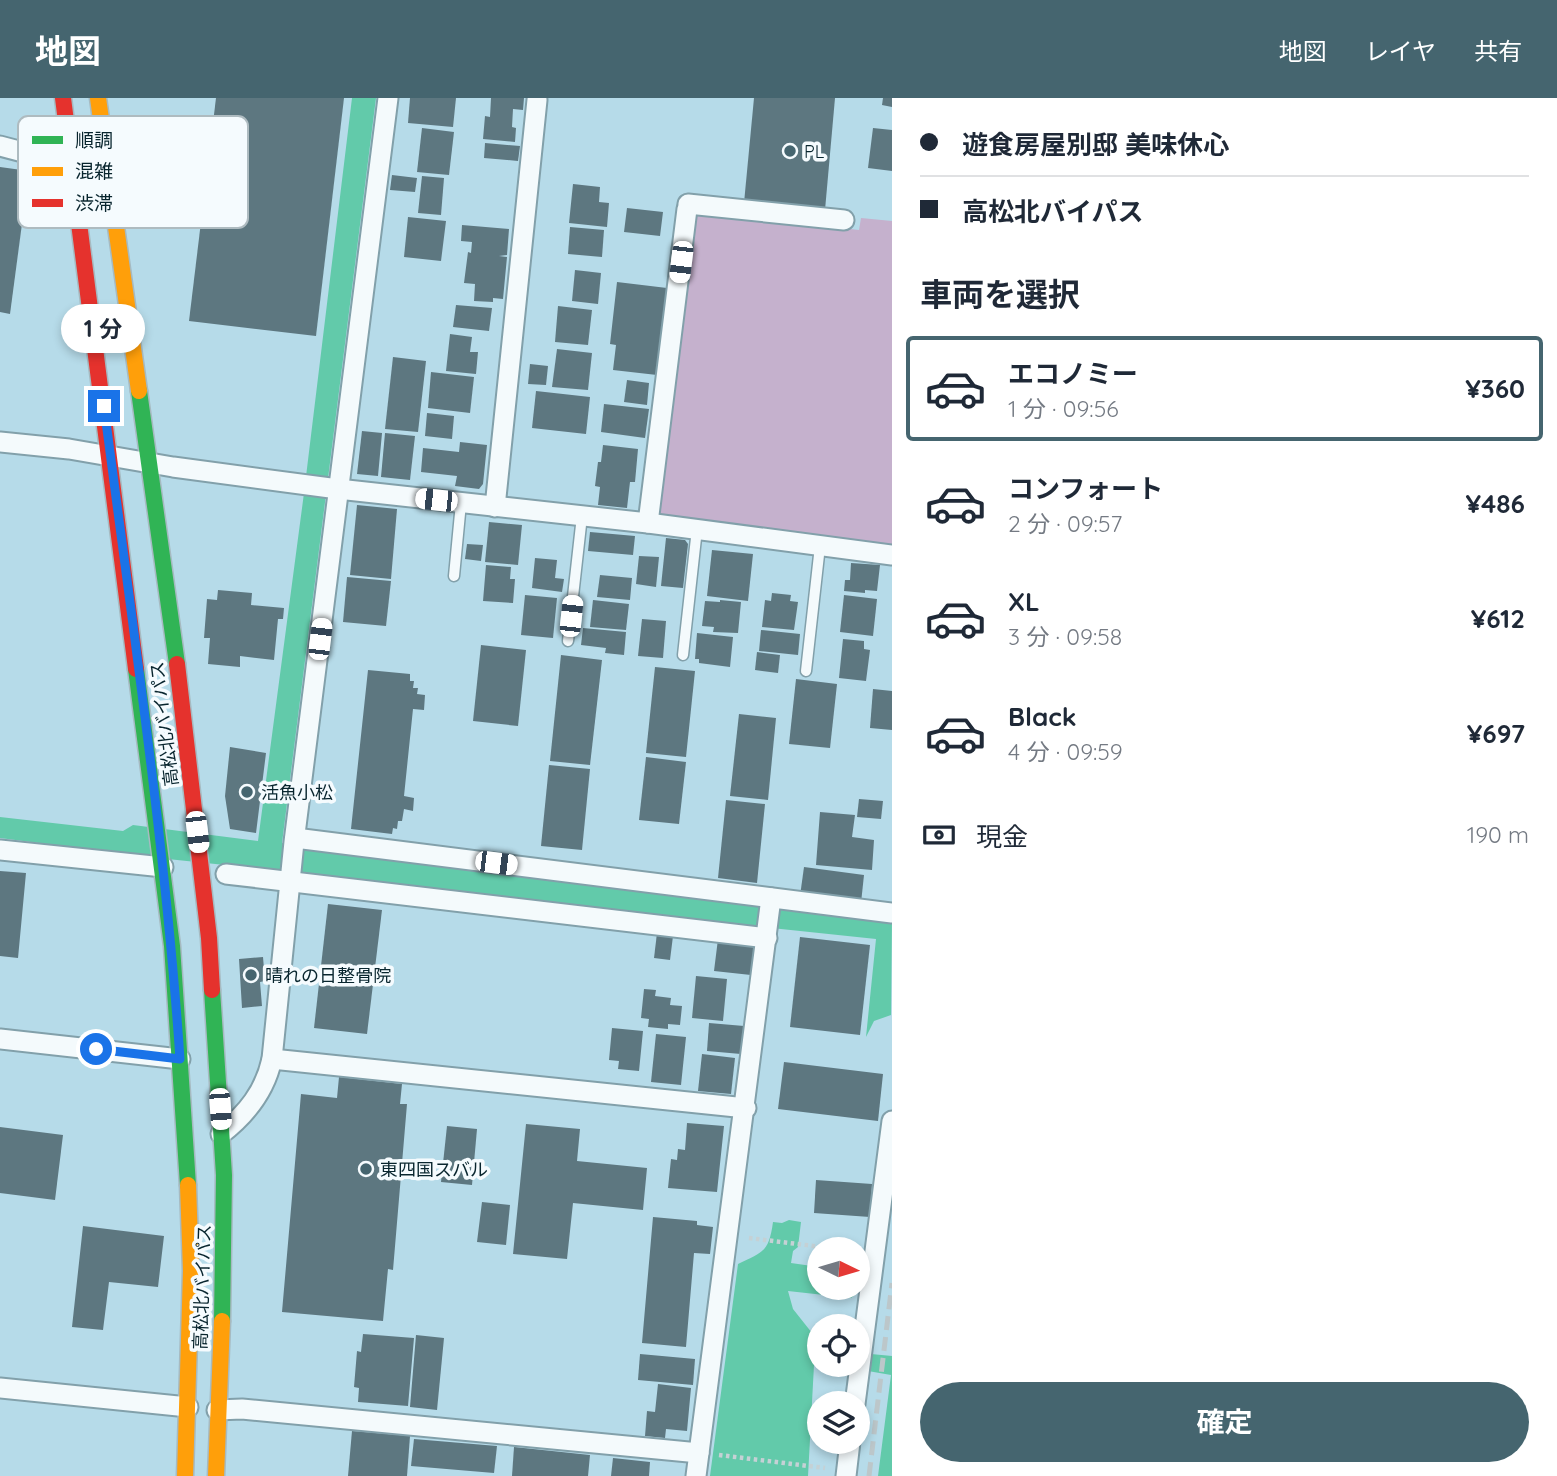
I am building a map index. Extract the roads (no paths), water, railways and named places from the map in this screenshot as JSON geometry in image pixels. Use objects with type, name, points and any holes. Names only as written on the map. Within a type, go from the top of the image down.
[{"type":"highway","name":"高松北バイパス","points":[[63,98],[65,116]]},
{"type":"highway","name":"高松北バイパス","points":[[98,98],[100,116]]},
{"type":"highway","name":"高松北バイパス","points":[[80,228],[172,946],[187,1146],[191,1271],[185,1476]]},
{"type":"highway","name":"高松北バイパス","points":[[116,228],[177,663],[209,938],[224,1175],[216,1476]]},
{"type":"street","points":[[221,1134],[248,1110],[267,1081],[272,1059],[295,840],[388,98]]},
{"type":"street","points":[[495,507],[537,100]]},
{"type":"street","points":[[0,146],[18,151]]},
{"type":"street","points":[[648,523],[688,207],[844,220]]},
{"type":"street","points":[[0,442],[110,455],[173,467],[338,489],[648,523],[892,555]]},
{"type":"street","points":[[295,840],[892,913]]},
{"type":"street","points":[[0,850],[163,863]]},
{"type":"street","points":[[226,874],[767,938]]},
{"type":"street","points":[[696,1476],[746,1108],[771,898]]},
{"type":"street","points":[[0,1039],[180,1059]]},
{"type":"street","points":[[272,1059],[746,1108]]},
{"type":"street","points":[[857,1391],[892,1121]]},
{"type":"street","points":[[0,1388],[188,1407]]},
{"type":"street","points":[[217,1410],[242,1409],[699,1453]]},
{"type":"street","points":[[846,1476],[849,1454]]},
{"type":"lane","points":[[454,576],[461,503]]},
{"type":"lane","points":[[568,641],[582,516]]},
{"type":"lane","points":[[683,655],[697,529]]},
{"type":"lane","points":[[806,671],[820,546]]},
{"type":"railway","points":[[869,1476],[892,1283]]},
{"type":"place","name":"PL","points":[[790,151]]},
{"type":"place","name":"活魚小松","points":[[247,792]]},
{"type":"place","name":"晴れの日整骨院","points":[[251,975]]},
{"type":"place","name":"東四国スバル","points":[[366,1169]]}]
